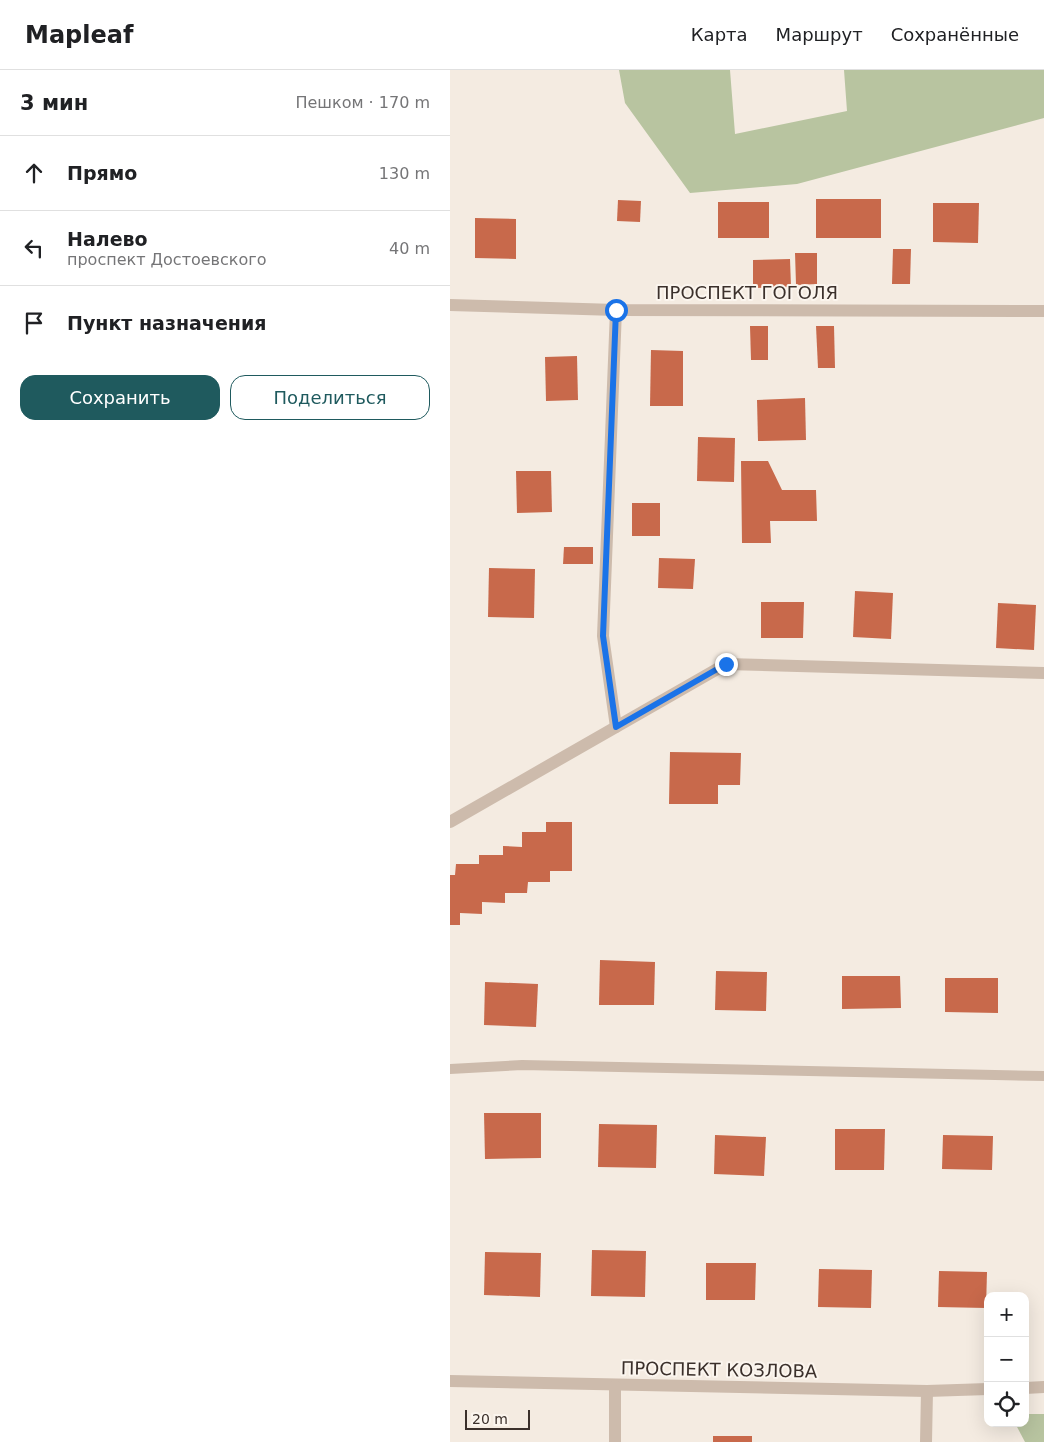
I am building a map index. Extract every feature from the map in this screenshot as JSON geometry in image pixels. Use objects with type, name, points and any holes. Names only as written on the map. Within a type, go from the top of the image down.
[{"type":"street","name":"ПРОСПЕКТ ГОГОЛЯ","points":[[450,305],[616,310],[1044,311]]},
{"type":"street","points":[[616,310],[603,636],[616,727]]},
{"type":"street","points":[[450,822],[726,664],[1044,673]]},
{"type":"street","name":"ПРОСПЕКТ КОЗЛОВА","points":[[450,1382],[928,1391],[984,1389]]},
{"type":"street","points":[[615,1386],[615,1442]]},
{"type":"street","points":[[1029,1388],[1044,1388]]},
{"type":"street","points":[[926,1442],[928,1391]]},
{"type":"lane","points":[[450,1069],[522,1065],[1044,1076]]},
{"type":"green space","points":[[619,70],[730,70],[735,134],[847,111],[844,70],[1044,70],[1044,118],[797,184],[690,193],[625,103]]},
{"type":"green space","points":[[1029,1414],[1044,1414],[1044,1442],[1025,1442],[1017,1427],[1029,1427]]},
{"type":"building","points":[[816,199],[881,199],[881,238],[816,238]]},
{"type":"building","points":[[618,200],[641,201],[640,222],[617,221]]},
{"type":"building","points":[[718,202],[769,202],[769,238],[718,238]]},
{"type":"building","points":[[933,203],[979,203],[978,243],[933,242]]},
{"type":"building","points":[[475,218],[516,219],[516,259],[475,258]]},
{"type":"building","points":[[893,249],[911,249],[910,284],[892,284]]},
{"type":"building","points":[[795,253],[817,253],[817,284],[796,285]]},
{"type":"building","points":[[790,259],[791,287],[753,288],[753,260]]},
{"type":"building","points":[[750,326],[768,326],[768,360],[751,360]]},
{"type":"building","points":[[816,326],[834,326],[835,368],[818,368]]},
{"type":"building","points":[[651,350],[683,351],[683,406],[650,406]]},
{"type":"building","points":[[577,356],[578,400],[546,401],[545,357]]},
{"type":"building","points":[[805,398],[806,440],[758,441],[757,400]]},
{"type":"building","points":[[698,437],[735,438],[734,482],[697,481]]},
{"type":"building","points":[[741,461],[768,461],[782,490],[816,490],[817,521],[770,521],[771,543],[742,543]]},
{"type":"building","points":[[516,471],[551,471],[552,512],[517,513]]},
{"type":"building","points":[[632,503],[660,503],[660,536],[632,536]]},
{"type":"building","points":[[564,547],[593,547],[593,564],[563,564]]},
{"type":"building","points":[[659,558],[695,559],[693,589],[658,588]]},
{"type":"building","points":[[489,568],[535,569],[534,618],[488,617]]},
{"type":"building","points":[[855,591],[893,593],[891,639],[853,637]]},
{"type":"building","points":[[761,602],[804,602],[803,638],[761,638]]},
{"type":"building","points":[[998,603],[1036,605],[1034,650],[996,648]]},
{"type":"building","points":[[670,752],[741,753],[740,785],[718,785],[718,804],[669,804]]},
{"type":"building","points":[[546,822],[572,822],[572,871],[550,871],[550,882],[528,882],[527,893],[505,893],[505,903],[482,902],[482,914],[460,913],[460,925],[450,925],[450,875],[455,875],[456,864],[479,864],[479,855],[503,855],[503,846],[522,847],[522,832],[546,832]]},
{"type":"building","points":[[600,960],[655,962],[654,1005],[599,1005]]},
{"type":"building","points":[[716,971],[767,972],[766,1011],[715,1010]]},
{"type":"building","points":[[842,976],[900,976],[901,1008],[842,1009]]},
{"type":"building","points":[[945,978],[998,978],[998,1013],[945,1012]]},
{"type":"building","points":[[485,982],[538,984],[536,1027],[484,1025]]},
{"type":"building","points":[[484,1113],[541,1113],[541,1158],[485,1159]]},
{"type":"building","points":[[599,1124],[657,1125],[656,1168],[598,1167]]},
{"type":"building","points":[[835,1129],[885,1129],[884,1170],[835,1170]]},
{"type":"building","points":[[715,1135],[766,1137],[764,1176],[714,1174]]},
{"type":"building","points":[[943,1135],[993,1136],[992,1170],[942,1169]]},
{"type":"building","points":[[592,1250],[646,1251],[645,1297],[591,1296]]},
{"type":"building","points":[[485,1252],[541,1253],[540,1297],[484,1295]]},
{"type":"building","points":[[706,1263],[756,1263],[755,1300],[706,1300]]},
{"type":"building","points":[[819,1269],[872,1270],[871,1308],[818,1307]]},
{"type":"building","points":[[939,1271],[987,1272],[984,1308],[938,1307]]},
{"type":"building","points":[[713,1436],[752,1436],[752,1442],[713,1442]]},
{"type":"route","points":[[616,310],[603,636],[616,727],[726,664]]}]
